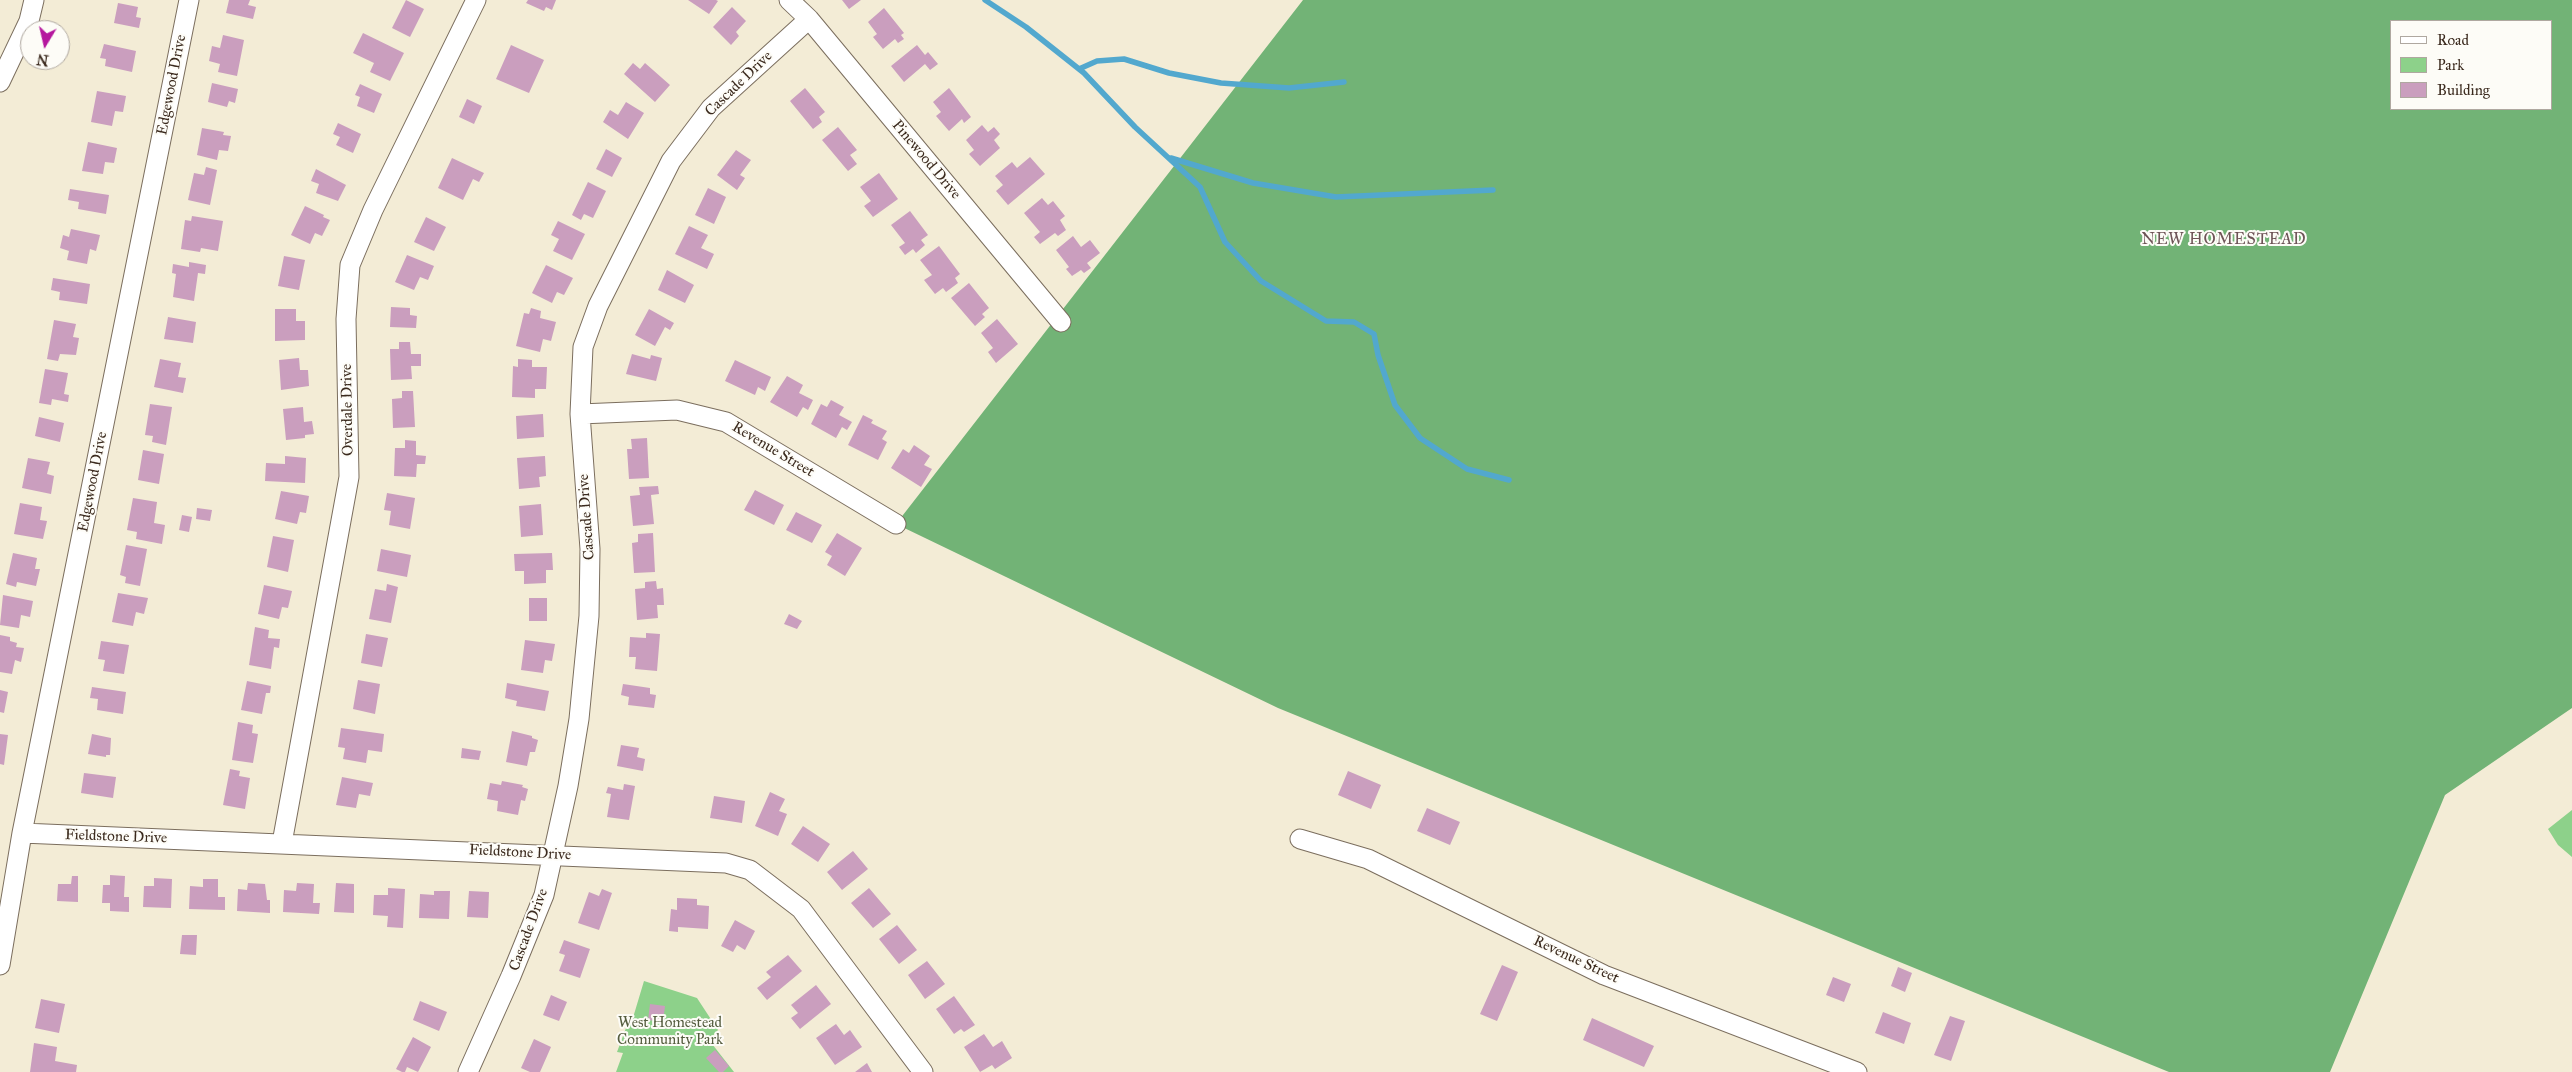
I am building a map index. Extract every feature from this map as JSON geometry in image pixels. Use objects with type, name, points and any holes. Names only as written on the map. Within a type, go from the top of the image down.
[{"type":"street","points":[[0,82],[29,21],[34,0]]},
{"type":"street","name":"Edgewood Drive","points":[[0,965],[22,833],[189,0]]},
{"type":"street","name":"Overdale Drive","points":[[282,843],[349,476],[346,319],[350,264],[373,210],[476,0]]},
{"type":"street","name":"Pinewood Drive","points":[[789,0],[809,19],[1061,322]]},
{"type":"street","name":"Cascade Drive","points":[[468,1072],[511,976],[544,895],[568,786],[577,728],[589,616],[590,549],[580,414],[583,347],[598,306],[670,161],[711,108],[809,19]]},
{"type":"street","name":"Revenue Street","points":[[580,414],[676,410],[726,422],[896,524]]},
{"type":"street","name":"Fieldstone Drive","points":[[22,833],[552,854],[726,863],[750,870],[801,909],[923,1072]]},
{"type":"street","name":"Revenue Street","points":[[1300,839],[1368,859],[1604,975],[1857,1072]]},
{"type":"green space","points":[[1303,0],[2572,0],[2572,708],[2445,795],[2330,1072],[2169,1072],[1278,708],[896,524]]},
{"type":"green space","points":[[2572,810],[2572,857],[2558,845],[2548,829]]},
{"type":"green space","name":"West Homestead Community Park","points":[[644,981],[697,998],[718,1030],[709,1040],[734,1072],[616,1072],[623,1053],[617,1052],[629,1020],[632,1021]]},
{"type":"building","points":[[229,0],[250,0],[248,5],[256,7],[253,19],[226,13]]},
{"type":"building","points":[[406,0],[424,9],[410,37],[392,28]]},
{"type":"building","points":[[528,0],[556,0],[552,10],[546,7],[544,11],[526,3]]},
{"type":"building","points":[[688,0],[716,0],[718,1],[709,14]]},
{"type":"building","points":[[842,0],[861,0],[849,9]]},
{"type":"building","points":[[118,3],[138,7],[136,17],[141,18],[139,28],[114,23]]},
{"type":"building","points":[[732,7],[746,21],[736,32],[739,36],[731,45],[713,27]]},
{"type":"building","points":[[884,8],[904,33],[901,35],[904,39],[898,43],[895,39],[883,49],[873,37],[877,34],[868,22]]},
{"type":"building","points":[[363,33],[404,53],[390,81],[370,72],[374,63],[353,53]]},
{"type":"building","points":[[223,35],[244,40],[237,76],[218,72],[220,64],[209,61],[212,46],[220,48]]},
{"type":"building","points":[[104,44],[136,51],[132,72],[105,66],[106,59],[100,58]]},
{"type":"building","points":[[511,45],[544,60],[529,93],[496,79]]},
{"type":"building","points":[[917,45],[925,55],[928,52],[938,64],[930,70],[925,64],[904,82],[891,66]]},
{"type":"building","points":[[633,63],[640,69],[645,63],[670,85],[655,102],[624,74]]},
{"type":"building","points":[[212,83],[238,89],[235,103],[229,101],[227,107],[208,102]]},
{"type":"building","points":[[360,84],[382,94],[374,113],[357,106],[360,97],[355,95]]},
{"type":"building","points":[[805,88],[825,112],[819,117],[822,122],[813,129],[790,101]]},
{"type":"building","points":[[949,88],[971,117],[964,123],[962,119],[949,131],[936,116],[941,112],[933,102]]},
{"type":"building","points":[[97,91],[126,96],[123,112],[115,111],[112,126],[91,122]]},
{"type":"building","points":[[467,99],[482,106],[474,124],[459,117]]},
{"type":"building","points":[[626,102],[644,113],[628,139],[603,122],[610,110],[618,115]]},
{"type":"building","points":[[338,123],[361,134],[353,153],[336,145],[340,137],[333,134]]},
{"type":"building","points":[[982,125],[988,132],[994,127],[1000,134],[994,140],[1000,148],[980,166],[969,154],[974,150],[966,140]]},
{"type":"building","points":[[838,127],[857,150],[850,155],[857,164],[848,171],[822,140]]},
{"type":"building","points":[[202,128],[224,132],[223,135],[231,136],[228,151],[219,150],[217,160],[197,155]]},
{"type":"building","points":[[88,142],[117,148],[114,163],[105,162],[103,174],[82,171]]},
{"type":"building","points":[[606,149],[622,158],[612,177],[596,169]]},
{"type":"building","points":[[736,150],[751,160],[740,175],[745,178],[737,190],[717,175]]},
{"type":"building","points":[[1030,157],[1045,174],[1008,205],[996,191],[1003,185],[995,176],[1012,162],[1017,168]]},
{"type":"building","points":[[452,158],[484,173],[479,182],[473,179],[463,200],[438,188]]},
{"type":"building","points":[[206,167],[217,170],[210,205],[188,200],[194,173],[204,175]]},
{"type":"building","points":[[316,169],[346,185],[338,201],[316,193],[319,184],[311,181]]},
{"type":"building","points":[[879,173],[898,199],[873,217],[864,206],[871,201],[860,187]]},
{"type":"building","points":[[588,182],[606,191],[593,218],[584,214],[581,220],[572,215]]},
{"type":"building","points":[[708,188],[726,197],[714,224],[695,215]]},
{"type":"building","points":[[70,189],[109,195],[106,214],[78,209],[79,202],[68,200]]},
{"type":"building","points":[[1042,198],[1048,205],[1053,201],[1065,216],[1060,220],[1066,230],[1058,236],[1055,233],[1040,244],[1034,237],[1040,232],[1024,213]]},
{"type":"building","points":[[305,206],[330,220],[322,236],[315,233],[310,244],[291,235]]},
{"type":"building","points":[[910,211],[928,235],[921,240],[925,245],[916,253],[913,249],[905,255],[899,247],[905,243],[891,225]]},
{"type":"building","points":[[192,216],[223,221],[218,251],[201,248],[200,252],[181,249],[185,220],[191,221]]},
{"type":"building","points":[[426,217],[446,227],[434,251],[414,242]]},
{"type":"building","points":[[558,221],[585,234],[572,260],[553,251],[559,239],[551,235]]},
{"type":"building","points":[[689,226],[708,235],[701,248],[714,254],[707,269],[675,254]]},
{"type":"building","points":[[71,229],[100,235],[96,251],[90,249],[87,264],[67,260],[69,251],[60,248],[63,235],[69,237]]},
{"type":"building","points":[[1073,236],[1081,247],[1090,240],[1100,253],[1087,263],[1091,268],[1084,273],[1081,270],[1072,276],[1066,269],[1069,267],[1056,250]]},
{"type":"building","points":[[939,246],[960,274],[955,278],[958,283],[946,292],[943,288],[935,294],[924,280],[932,275],[920,260]]},
{"type":"building","points":[[407,255],[434,266],[428,280],[420,277],[414,290],[395,282]]},
{"type":"building","points":[[284,256],[305,260],[299,290],[278,286]]},
{"type":"building","points":[[189,262],[206,265],[205,274],[198,273],[194,301],[173,297],[176,274],[172,273],[173,264],[189,267]]},
{"type":"building","points":[[546,265],[573,278],[564,295],[557,292],[552,303],[532,293]]},
{"type":"building","points":[[667,270],[694,285],[685,303],[658,290]]},
{"type":"building","points":[[53,278],[90,284],[87,304],[59,300],[60,292],[51,290]]},
{"type":"building","points":[[969,283],[989,308],[982,314],[985,317],[975,326],[951,298]]},
{"type":"building","points":[[391,307],[410,308],[410,315],[417,316],[416,328],[390,327]]},
{"type":"building","points":[[531,308],[541,311],[540,318],[556,322],[551,341],[543,339],[540,352],[516,346],[524,313],[529,314]]},
{"type":"building","points":[[275,309],[296,309],[296,321],[305,321],[305,340],[275,341]]},
{"type":"building","points":[[649,309],[674,323],[670,330],[665,327],[655,346],[635,335]]},
{"type":"building","points":[[168,317],[196,322],[193,343],[164,339]]},
{"type":"building","points":[[997,319],[1018,344],[996,363],[988,352],[993,348],[981,333]]},
{"type":"building","points":[[54,320],[76,324],[73,337],[79,338],[76,355],[60,354],[58,361],[47,359]]},
{"type":"building","points":[[399,342],[410,342],[411,354],[421,354],[421,366],[411,366],[412,379],[391,380],[390,349],[399,349]]},
{"type":"building","points":[[632,354],[650,359],[651,355],[662,358],[656,381],[626,374]]},
{"type":"building","points":[[299,358],[300,370],[308,370],[309,386],[281,390],[279,360]]},
{"type":"building","points":[[160,359],[181,363],[178,377],[186,378],[183,393],[154,387]]},
{"type":"building","points":[[518,359],[532,360],[532,367],[547,367],[546,389],[535,389],[535,398],[512,397],[513,366],[518,367]]},
{"type":"building","points":[[735,360],[771,377],[765,391],[758,387],[755,395],[725,381]]},
{"type":"building","points":[[45,369],[68,373],[64,394],[69,395],[68,402],[52,399],[51,405],[39,403]]},
{"type":"building","points":[[787,376],[803,385],[799,393],[813,400],[808,410],[803,407],[797,417],[770,402]]},
{"type":"building","points":[[402,391],[413,391],[415,427],[393,428],[392,399],[402,398]]},
{"type":"building","points":[[831,400],[844,407],[839,415],[852,422],[847,430],[842,427],[836,438],[811,424],[821,404],[827,407]]},
{"type":"building","points":[[150,404],[172,407],[166,445],[152,442],[153,436],[145,435]]},
{"type":"building","points":[[303,407],[304,422],[312,421],[314,434],[305,435],[305,438],[286,440],[283,409]]},
{"type":"building","points":[[543,414],[544,437],[517,439],[516,416]]},
{"type":"building","points":[[863,415],[873,420],[871,423],[887,431],[882,439],[887,442],[878,460],[848,445]]},
{"type":"building","points":[[39,417],[64,423],[60,442],[35,436]]},
{"type":"building","points":[[647,438],[649,478],[629,479],[627,449],[632,449],[631,439]]},
{"type":"building","points":[[405,440],[416,441],[416,455],[426,456],[425,464],[417,464],[416,477],[394,476],[395,448],[405,448]]},
{"type":"building","points":[[914,445],[930,456],[924,465],[932,469],[921,487],[891,468],[903,449],[909,453]]},
{"type":"building","points":[[143,450],[164,454],[159,484],[138,480]]},
{"type":"building","points":[[285,456],[306,458],[305,483],[265,481],[266,463],[285,464]]},
{"type":"building","points":[[545,456],[546,476],[539,477],[540,487],[519,489],[517,458]]},
{"type":"building","points":[[28,458],[50,462],[47,474],[54,476],[51,494],[22,488]]},
{"type":"building","points":[[658,486],[659,494],[651,495],[654,524],[633,526],[630,496],[640,495],[639,487]]},
{"type":"building","points":[[755,490],[784,505],[774,525],[744,510]]},
{"type":"building","points":[[281,491],[309,496],[306,513],[300,512],[297,524],[275,519]]},
{"type":"building","points":[[387,493],[415,498],[410,529],[389,525],[391,511],[384,510]]},
{"type":"building","points":[[133,498],[157,502],[154,523],[165,525],[162,544],[136,539],[137,532],[127,530]]},
{"type":"building","points":[[20,503],[42,507],[40,520],[47,521],[43,539],[14,534]]},
{"type":"building","points":[[541,504],[543,535],[521,537],[519,506]]},
{"type":"building","points":[[197,508],[212,510],[210,521],[196,519]]},
{"type":"building","points":[[796,512],[822,525],[812,543],[786,530]]},
{"type":"building","points":[[182,515],[192,517],[189,532],[179,530]]},
{"type":"building","points":[[653,533],[655,572],[634,573],[632,543],[638,542],[638,534]]},
{"type":"building","points":[[837,533],[862,548],[845,576],[827,565],[832,556],[825,552]]},
{"type":"building","points":[[273,536],[294,540],[288,572],[267,567]]},
{"type":"building","points":[[126,545],[147,549],[140,586],[125,583],[126,577],[120,575]]},
{"type":"building","points":[[381,549],[411,555],[407,577],[377,571]]},
{"type":"building","points":[[13,553],[37,558],[35,569],[40,569],[36,586],[17,582],[16,587],[6,584]]},
{"type":"building","points":[[552,553],[553,570],[546,570],[546,583],[524,584],[524,571],[515,571],[514,554]]},
{"type":"building","points":[[656,581],[657,589],[663,588],[664,605],[657,605],[658,618],[637,620],[635,589],[645,588],[645,582]]},
{"type":"building","points":[[387,584],[398,587],[391,623],[369,619],[375,589],[386,591]]},
{"type":"building","points":[[264,585],[292,591],[288,608],[282,607],[279,619],[258,614]]},
{"type":"building","points":[[118,593],[148,598],[144,614],[136,612],[133,626],[112,622]]},
{"type":"building","points":[[3,595],[33,601],[30,617],[21,615],[19,628],[0,625]]},
{"type":"building","points":[[529,598],[547,598],[547,621],[529,621]]},
{"type":"building","points":[[789,614],[802,621],[797,629],[784,624]]},
{"type":"building","points":[[255,627],[269,630],[268,638],[280,639],[279,648],[274,647],[271,669],[249,665]]},
{"type":"building","points":[[646,633],[660,634],[657,671],[635,669],[636,657],[629,657],[630,637],[646,638]]},
{"type":"building","points":[[366,634],[388,638],[382,667],[361,663]]},
{"type":"building","points":[[0,635],[10,637],[10,641],[17,643],[16,647],[24,648],[21,662],[15,660],[12,674],[0,672]]},
{"type":"building","points":[[525,640],[555,644],[552,661],[545,660],[543,673],[521,670]]},
{"type":"building","points":[[101,641],[129,645],[124,674],[103,671],[105,660],[98,659]]},
{"type":"building","points":[[358,680],[380,684],[375,714],[353,709]]},
{"type":"building","points":[[247,681],[271,686],[270,693],[266,693],[262,714],[241,710]]},
{"type":"building","points":[[507,683],[549,691],[545,711],[516,706],[517,701],[505,698]]},
{"type":"building","points":[[623,684],[650,688],[650,694],[656,695],[654,708],[628,705],[629,697],[621,695]]},
{"type":"building","points":[[92,687],[126,692],[123,714],[97,710],[98,699],[90,698]]},
{"type":"building","points":[[0,690],[8,692],[4,713],[0,712]]},
{"type":"building","points":[[238,722],[253,725],[252,733],[258,734],[253,763],[232,760]]},
{"type":"building","points":[[341,728],[384,734],[382,752],[368,750],[366,763],[343,759],[345,748],[338,747]]},
{"type":"building","points":[[512,731],[532,736],[532,738],[538,740],[535,752],[530,752],[527,766],[506,762]]},
{"type":"building","points":[[0,734],[8,735],[4,765],[0,764]]},
{"type":"building","points":[[92,734],[111,738],[110,755],[106,755],[106,757],[88,754]]},
{"type":"building","points":[[621,745],[639,748],[637,757],[645,759],[643,771],[617,766]]},
{"type":"building","points":[[462,748],[481,751],[479,760],[461,758]]},
{"type":"building","points":[[230,769],[240,771],[239,776],[250,778],[245,809],[223,805]]},
{"type":"building","points":[[1348,771],[1381,785],[1371,809],[1338,795]]},
{"type":"building","points":[[84,773],[116,777],[113,798],[81,793]]},
{"type":"building","points":[[342,777],[373,783],[370,796],[359,794],[356,808],[336,805]]},
{"type":"building","points":[[502,781],[523,785],[522,787],[528,789],[525,801],[521,800],[518,815],[497,811],[498,801],[487,799],[490,783],[501,785]]},
{"type":"building","points":[[624,784],[635,786],[629,820],[607,817],[611,794],[606,793],[608,787],[623,790]]},
{"type":"building","points":[[770,792],[785,799],[779,811],[787,814],[778,836],[755,826]]},
{"type":"building","points":[[714,796],[745,801],[742,823],[710,818]]},
{"type":"building","points":[[1427,808],[1460,822],[1450,845],[1417,831]]},
{"type":"building","points":[[803,826],[830,844],[818,862],[791,844]]},
{"type":"building","points":[[853,851],[868,869],[842,890],[827,872]]},
{"type":"building","points":[[110,875],[125,876],[124,897],[129,897],[129,912],[110,911],[110,903],[102,903],[103,885],[110,885]]},
{"type":"building","points":[[72,876],[78,876],[78,902],[57,901],[58,884],[71,884]]},
{"type":"building","points":[[154,878],[172,879],[171,908],[143,907],[144,886],[154,886]]},
{"type":"building","points":[[203,879],[218,879],[218,897],[225,897],[225,910],[189,909],[190,886],[203,887]]},
{"type":"building","points":[[248,883],[265,884],[267,900],[270,900],[270,913],[237,911],[238,889],[247,890]]},
{"type":"building","points":[[297,883],[314,884],[313,903],[320,903],[319,914],[283,912],[284,890],[296,891]]},
{"type":"building","points":[[336,883],[354,884],[354,913],[334,912]]},
{"type":"building","points":[[388,888],[405,889],[403,928],[387,927],[388,916],[373,915],[374,895],[388,895]]},
{"type":"building","points":[[869,888],[891,914],[873,928],[851,903]]},
{"type":"building","points":[[602,889],[612,893],[599,930],[578,923],[589,892],[599,896]]},
{"type":"building","points":[[434,891],[450,891],[449,919],[419,918],[420,894],[434,895]]},
{"type":"building","points":[[469,891],[489,892],[488,918],[467,917]]},
{"type":"building","points":[[677,898],[697,899],[697,905],[709,906],[708,929],[678,927],[678,932],[669,931],[671,909],[677,910]]},
{"type":"building","points":[[735,920],[755,931],[745,950],[737,945],[733,952],[721,946]]},
{"type":"building","points":[[897,925],[917,950],[899,964],[879,939]]},
{"type":"building","points":[[182,935],[197,935],[196,955],[180,954]]},
{"type":"building","points":[[564,940],[590,949],[580,978],[559,971],[565,955],[559,953]]},
{"type":"building","points":[[788,955],[802,971],[767,1000],[757,988],[771,977],[766,972]]},
{"type":"building","points":[[927,961],[945,984],[925,999],[908,975]]},
{"type":"building","points":[[1502,965],[1518,972],[1497,1021],[1480,1014]]},
{"type":"building","points":[[1898,967],[1912,973],[1905,992],[1891,986]]},
{"type":"building","points":[[1833,977],[1851,984],[1844,1002],[1826,995]]},
{"type":"building","points":[[816,985],[831,1004],[800,1029],[791,1018],[798,1013],[791,1005]]},
{"type":"building","points":[[551,995],[567,1002],[559,1021],[543,1015]]},
{"type":"building","points":[[954,996],[975,1025],[964,1032],[961,1029],[954,1034],[936,1009]]},
{"type":"building","points":[[41,999],[65,1004],[59,1033],[35,1028]]},
{"type":"building","points":[[420,1001],[447,1012],[439,1031],[413,1020]]},
{"type":"building","points":[[650,1004],[665,1006],[663,1022],[648,1020]]},
{"type":"building","points":[[1883,1012],[1911,1023],[1904,1044],[1875,1033]]},
{"type":"building","points":[[1950,1016],[1965,1021],[1951,1061],[1934,1055]]},
{"type":"building","points":[[1592,1018],[1654,1046],[1644,1067],[1583,1040]]},
{"type":"building","points":[[836,1024],[844,1035],[850,1030],[862,1047],[835,1065],[816,1038]]},
{"type":"building","points":[[984,1034],[993,1047],[1002,1041],[1012,1058],[995,1069],[992,1065],[980,1072],[964,1047]]},
{"type":"building","points":[[413,1037],[431,1047],[418,1072],[407,1067],[405,1072],[402,1072],[396,1069]]},
{"type":"building","points":[[534,1039],[551,1047],[540,1072],[530,1072],[521,1068]]},
{"type":"building","points":[[34,1043],[57,1047],[55,1061],[77,1065],[76,1072],[30,1072]]},
{"type":"building","points":[[715,1050],[729,1066],[723,1072],[719,1072],[706,1058]]},
{"type":"building","points":[[867,1063],[872,1072],[855,1072]]},
{"type":"waterway","points":[[985,0],[1026,27],[1084,73],[1135,127],[1200,187],[1225,242],[1261,281],[1326,321],[1354,322],[1374,334],[1378,355],[1395,405],[1420,438],[1467,469],[1509,480]]},
{"type":"waterway","points":[[1079,69],[1097,61],[1124,59],[1169,73],[1221,83],[1289,88],[1344,82]]},
{"type":"waterway","points":[[1171,158],[1253,183],[1336,197],[1493,190]]},
{"type":"district","name":"NEW HOMESTEAD","points":[[2224,240]]}]
